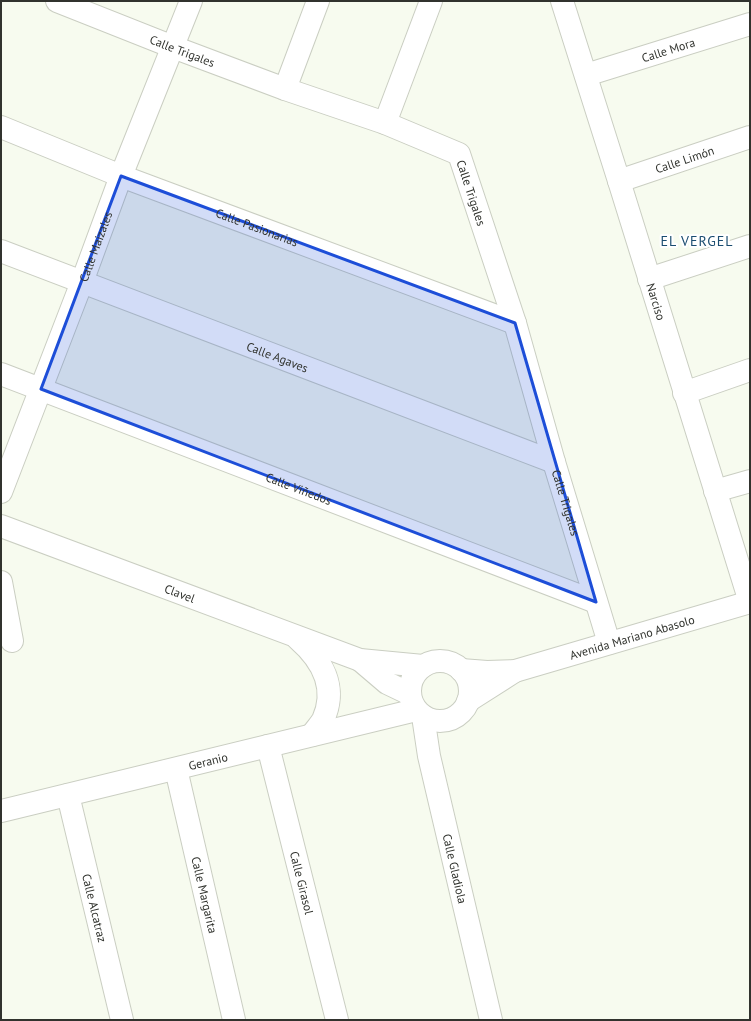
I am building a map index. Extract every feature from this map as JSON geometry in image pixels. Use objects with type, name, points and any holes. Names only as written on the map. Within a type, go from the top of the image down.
[{"type":"street","name":"Calle Maizales","points":[[1,492],[121,176],[191,1]]},
{"type":"street","points":[[285,89],[318,1]]},
{"type":"street","points":[[385,124],[431,1]]},
{"type":"street","name":"Narciso","points":[[562,1],[750,602]]},
{"type":"street","name":"Calle Trigales","points":[[62,2],[173,47],[285,89],[385,124],[459,154],[515,323],[554,462],[609,643]]},
{"type":"street","name":"Calle Mora","points":[[586,75],[750,24]]},
{"type":"street","name":"Calle Pasionarias","points":[[1,127],[121,176],[515,323]]},
{"type":"street","name":"Calle Limón","points":[[619,181],[750,137]]},
{"type":"street","points":[[649,279],[750,246]]},
{"type":"street","name":"Calle Agaves","points":[[1,251],[554,462]]},
{"type":"street","points":[[684,393],[750,370]]},
{"type":"street","name":"Calle Viñedos","points":[[1,374],[596,602]]},
{"type":"street","points":[[715,491],[750,481]]},
{"type":"street","name":"Clavel","points":[[1,526],[360,660]]},
{"type":"street","points":[[1,582],[12,641]]},
{"type":"street","name":"Avenida Mariano Abasolo","points":[[515,671],[750,602]]},
{"type":"street","points":[[294,636],[311,651],[322,666],[328,684],[328,702],[323,720],[312,735]]},
{"type":"street","points":[[360,660],[423,666]]},
{"type":"street","points":[[360,660],[431,720],[449,720],[457,716],[464,709],[470,693],[466,677],[455,665],[447,662],[431,662],[423,666],[412,678],[410,686],[416,707]]},
{"type":"street","points":[[461,670],[487,672],[515,671]]},
{"type":"street","points":[[468,701],[515,671]]},
{"type":"street","name":"Geranio","points":[[1,811],[312,735],[416,707]]},
{"type":"street","name":"Calle Gladiola","points":[[416,707],[429,756],[491,1020]]},
{"type":"street","name":"Calle Girasol","points":[[268,746],[336,1020]]},
{"type":"street","name":"Calle Margarita","points":[[176,769],[234,1020]]},
{"type":"street","name":"Calle Alcatraz","points":[[68,795],[122,1020]]},
{"type":"highlighted area","points":[[121,176],[515,323],[596,602],[41,389]]},
{"type":"district","name":"EL VERGEL","points":[[697,241]]}]
